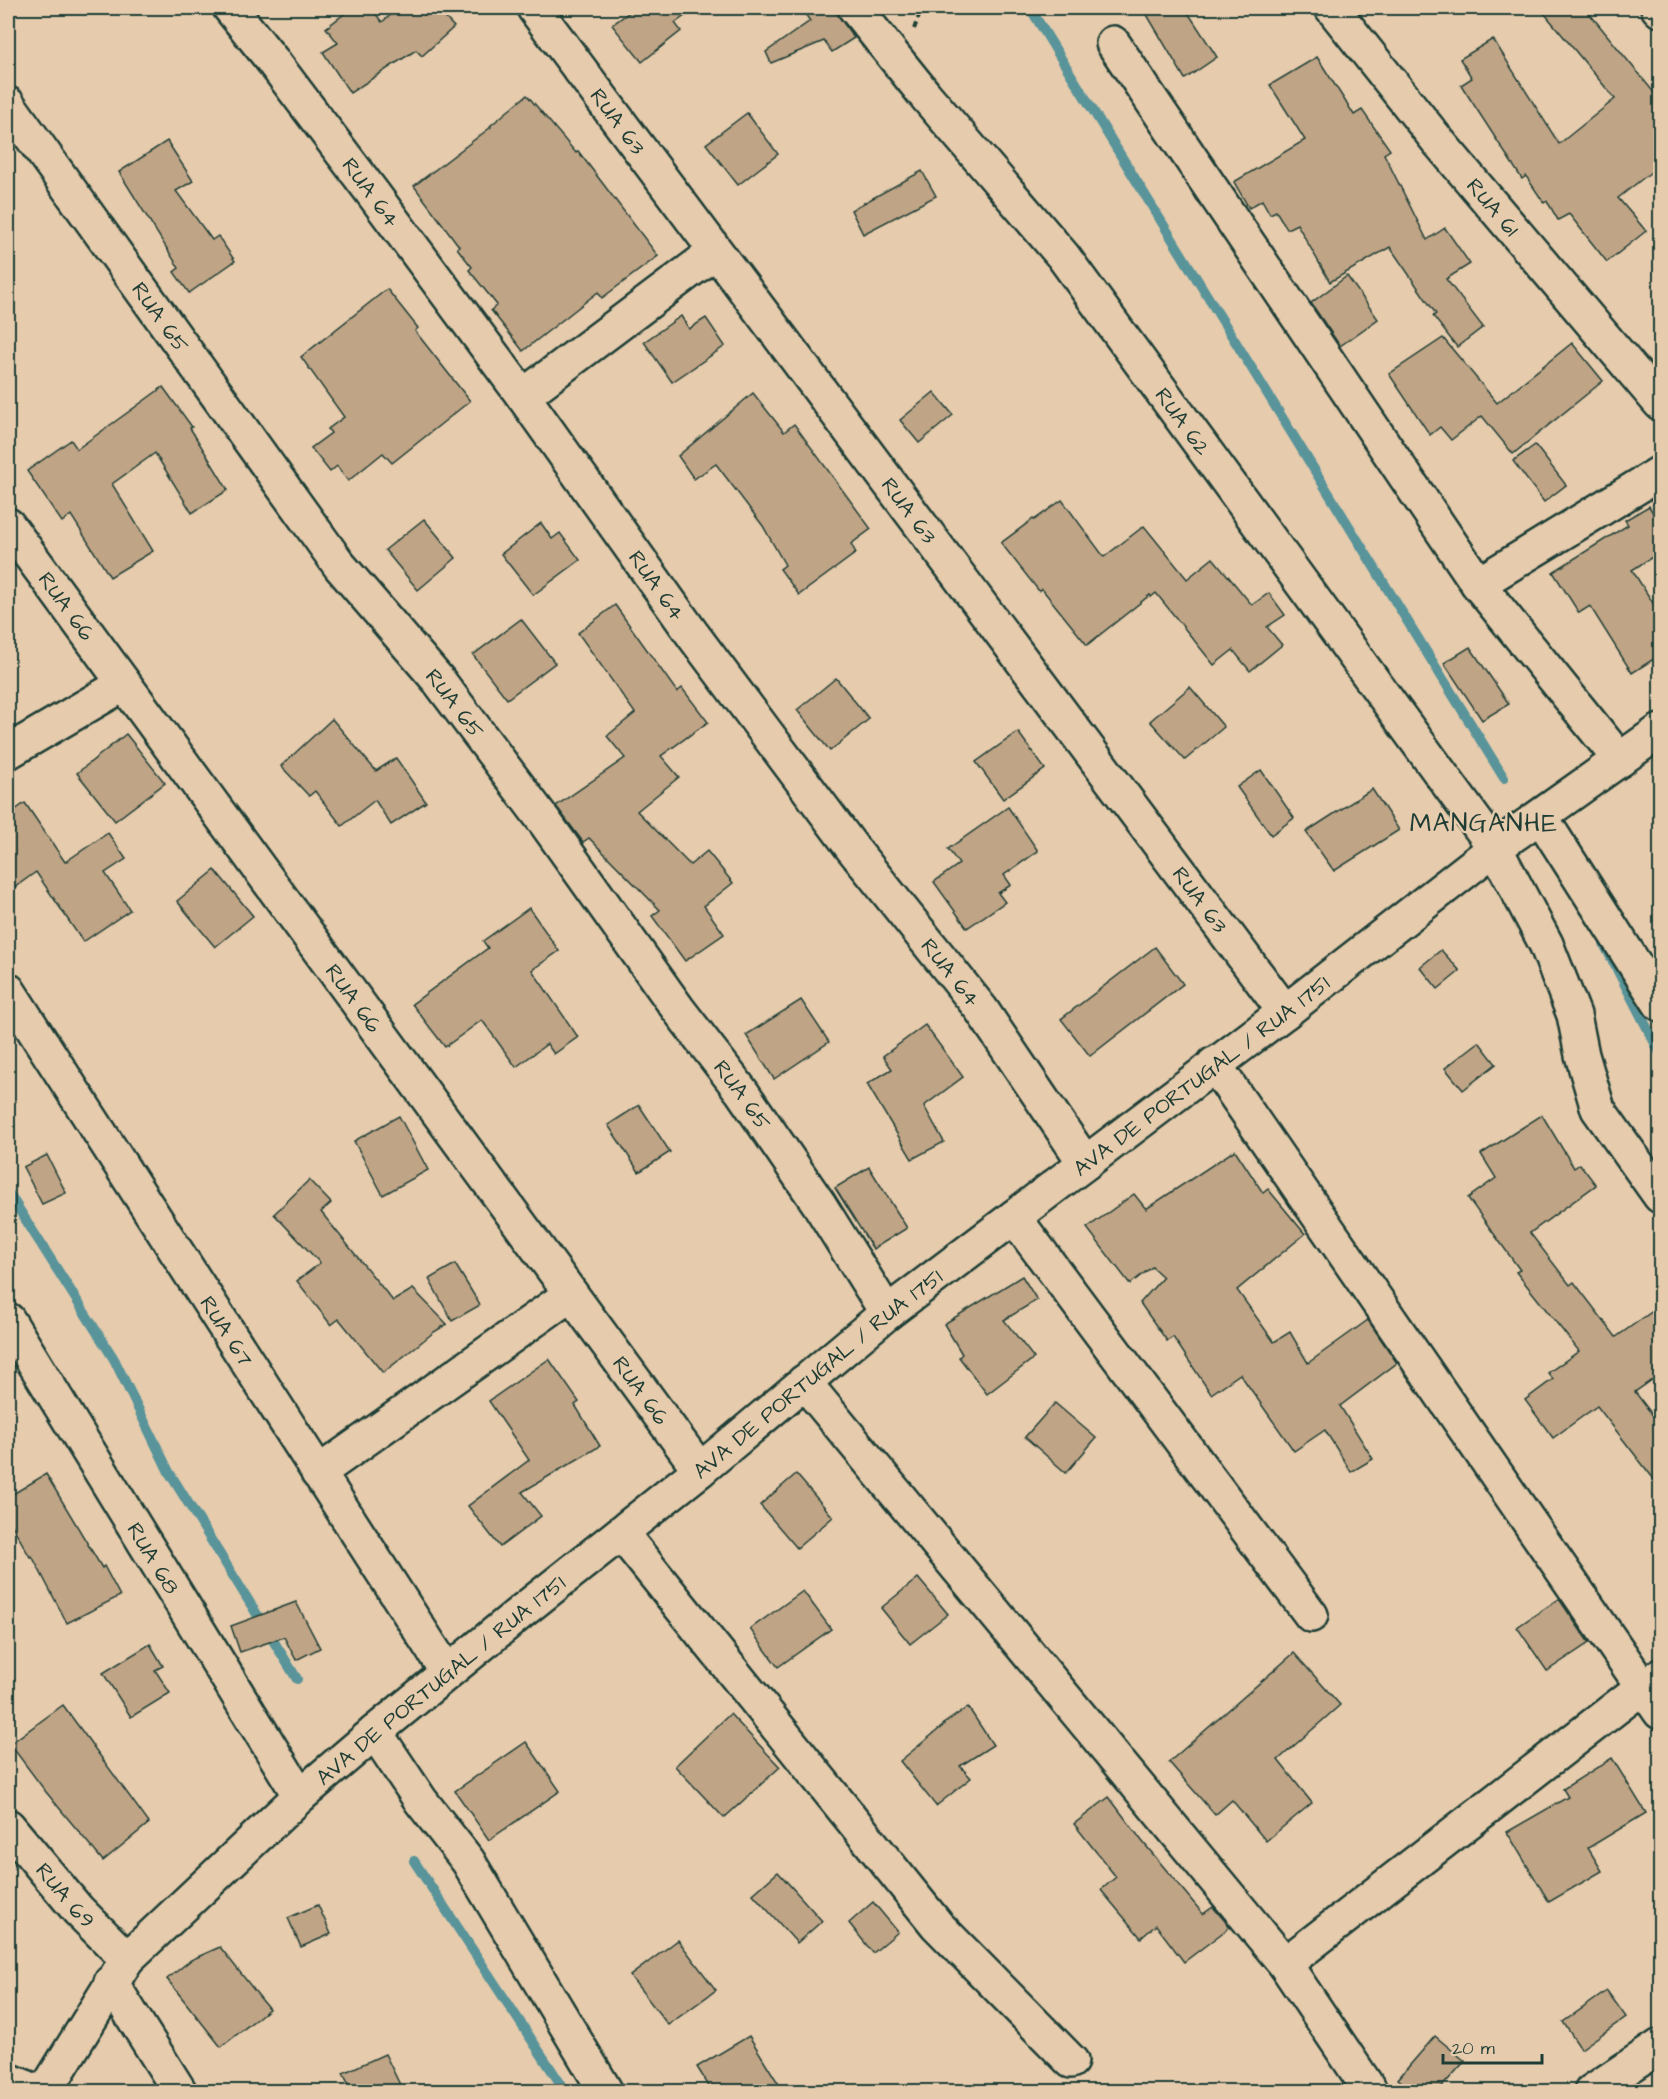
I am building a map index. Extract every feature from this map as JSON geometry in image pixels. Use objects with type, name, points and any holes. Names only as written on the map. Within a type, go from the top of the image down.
[{"type":"street","name":"RUA 64","points":[[230,8],[368,186],[523,396],[721,672],[853,849],[981,1010],[1084,1163]]},
{"type":"street","name":"RUA 63","points":[[534,8],[1285,1012]]},
{"type":"street","name":"RUA 62","points":[[855,8],[925,95],[1063,256],[1495,848],[1546,944],[1574,1015],[1582,1055],[1598,1109],[1660,1196]]},
{"type":"street","name":"RUA 61","points":[[1332,8],[1437,140],[1660,403]]},
{"type":"street","points":[[1113,43],[1478,584],[1620,760]]},
{"type":"street","name":"RUA 65","points":[[8,104],[339,566],[439,681],[545,822],[678,1009],[742,1092],[819,1204],[887,1312]]},
{"type":"street","points":[[523,396],[716,252]]},
{"type":"street","points":[[1478,584],[1660,472]]},
{"type":"street","name":"RUA 66","points":[[8,525],[700,1470]]},
{"type":"street","points":[[8,752],[124,684]]},
{"type":"street","name":"AVA DE PORTUGAL / RUA 1751","points":[[45,2091],[119,1971],[300,1796],[375,1732],[520,1612],[622,1534],[887,1312],[1285,1012],[1495,848],[1660,731]]},
{"type":"street","points":[[1541,816],[1660,1004]]},
{"type":"street","name":"RUA 67","points":[[8,990],[447,1672]]},
{"type":"street","points":[[1214,1064],[1655,1691],[1285,1964]]},
{"type":"street","points":[[1014,1217],[1311,1615]]},
{"type":"street","points":[[318,1473],[571,1294]]},
{"type":"street","name":"RUA 68","points":[[8,1320],[300,1796]]},
{"type":"street","points":[[804,1382],[1285,1964],[1371,2091]]},
{"type":"street","points":[[622,1534],[937,1925],[1071,2061]]},
{"type":"street","points":[[375,1732],[421,1801],[468,1861],[606,2091]]},
{"type":"street","name":"RUA 69","points":[[8,1826],[78,1910],[119,1971],[180,2091]]},
{"type":"street","points":[[1591,2091],[1660,2046]]},
{"type":"street","points":[[8,2080],[38,2091]]},
{"type":"building","points":[[352,8],[371,8],[382,22],[399,8],[436,8],[454,27],[422,56],[416,50],[350,93],[323,52],[338,43],[326,28]]},
{"type":"building","points":[[635,8],[696,8],[675,23],[681,31],[642,62],[612,25]]},
{"type":"building","points":[[801,8],[833,8],[854,38],[832,52],[824,41],[771,63],[766,52],[810,21]]},
{"type":"building","points":[[1143,8],[1185,8],[1217,57],[1185,79]]},
{"type":"building","points":[[1540,8],[1585,8],[1660,100],[1660,165],[1618,198],[1646,231],[1607,262],[1569,214],[1558,220],[1547,201],[1544,203],[1526,176],[1522,179],[1461,85],[1472,78],[1460,59],[1493,39],[1559,144],[1615,99]]},
{"type":"building","points":[[1317,57],[1354,115],[1362,110],[1390,150],[1384,154],[1427,240],[1445,228],[1470,264],[1446,279],[1483,327],[1457,347],[1433,316],[1436,314],[1390,247],[1330,282],[1297,224],[1287,229],[1276,211],[1270,214],[1262,200],[1249,208],[1234,182],[1305,140],[1270,85]]},
{"type":"building","points":[[527,95],[576,153],[578,151],[658,256],[602,298],[598,292],[523,351],[491,310],[497,305],[469,270],[472,267],[457,248],[459,246],[414,186],[491,127]]},
{"type":"building","points":[[747,113],[778,154],[738,185],[706,144]]},
{"type":"building","points":[[167,141],[193,181],[176,191],[212,240],[218,236],[235,261],[189,293],[174,272],[179,268],[119,172]]},
{"type":"building","points":[[922,171],[936,196],[863,234],[851,210]]},
{"type":"building","points":[[1347,276],[1378,319],[1340,346],[1311,303]]},
{"type":"building","points":[[387,289],[418,328],[415,331],[470,401],[392,463],[383,453],[348,481],[337,466],[330,472],[311,448],[331,433],[328,429],[344,417],[301,357]]},
{"type":"building","points":[[681,316],[689,329],[706,318],[725,346],[672,382],[644,342]]},
{"type":"building","points":[[1443,338],[1497,403],[1572,343],[1603,381],[1513,454],[1482,416],[1451,440],[1440,427],[1430,435],[1389,374]]},
{"type":"building","points":[[163,387],[192,427],[190,428],[228,490],[192,513],[155,453],[112,484],[153,551],[110,577],[71,515],[62,522],[27,471],[71,440],[77,449]]},
{"type":"building","points":[[934,392],[953,415],[919,443],[900,420]]},
{"type":"building","points":[[753,393],[784,432],[794,424],[871,529],[851,544],[856,553],[799,595],[780,569],[785,565],[763,526],[716,464],[694,479],[678,456]]},
{"type":"building","points":[[1535,445],[1566,485],[1544,502],[1513,461]]},
{"type":"building","points":[[1062,500],[1104,557],[1144,526],[1187,579],[1213,558],[1252,605],[1269,593],[1285,615],[1267,627],[1282,645],[1250,671],[1233,650],[1214,665],[1156,593],[1151,597],[1150,595],[1087,645],[1042,589],[1039,591],[1001,543]]},
{"type":"building","points":[[1649,506],[1660,525],[1660,552],[1632,570],[1660,614],[1660,655],[1632,673],[1590,606],[1579,613],[1553,572],[1628,525],[1625,520]]},
{"type":"building","points":[[424,519],[456,558],[418,590],[385,550]]},
{"type":"building","points":[[541,523],[552,539],[560,533],[580,560],[533,595],[501,554]]},
{"type":"building","points":[[615,605],[677,692],[682,688],[708,722],[661,756],[679,777],[637,811],[690,865],[707,851],[733,883],[704,906],[724,934],[685,961],[652,916],[660,910],[589,838],[583,842],[556,806],[625,758],[607,736],[635,713],[578,633]]},
{"type":"building","points":[[521,619],[555,663],[507,699],[473,655]]},
{"type":"building","points":[[1470,647],[1509,704],[1482,720],[1444,663]]},
{"type":"building","points":[[836,678],[869,719],[830,751],[797,710]]},
{"type":"building","points":[[1190,687],[1224,727],[1185,760],[1150,721]]},
{"type":"building","points":[[332,719],[376,771],[396,758],[426,802],[391,825],[375,800],[342,826],[315,791],[309,796],[281,766]]},
{"type":"building","points":[[1018,732],[1045,769],[1003,799],[976,762]]},
{"type":"building","points":[[126,734],[165,783],[115,821],[77,773]]},
{"type":"building","points":[[1261,770],[1294,818],[1271,835],[1237,787]]},
{"type":"building","points":[[1372,789],[1399,830],[1334,871],[1306,832]]},
{"type":"building","points":[[25,803],[65,862],[108,833],[126,859],[105,873],[130,910],[83,942],[36,872],[8,892],[8,815]]},
{"type":"building","points":[[1008,807],[1038,851],[1004,875],[1011,885],[998,893],[1005,902],[967,928],[934,882],[959,864],[948,849]]},
{"type":"building","points":[[215,870],[253,916],[215,947],[177,901]]},
{"type":"building","points":[[529,908],[559,951],[532,970],[578,1037],[554,1054],[547,1044],[516,1067],[482,1020],[445,1047],[412,1004],[488,948],[483,941]]},
{"type":"building","points":[[1155,947],[1183,984],[1090,1056],[1061,1019]]},
{"type":"building","points":[[1441,950],[1460,971],[1438,989],[1420,967]]},
{"type":"building","points":[[801,1000],[829,1042],[774,1079],[746,1035]]},
{"type":"building","points":[[925,1025],[963,1077],[924,1106],[944,1142],[912,1159],[867,1084],[892,1069],[883,1056]]},
{"type":"building","points":[[1479,1042],[1496,1064],[1463,1090],[1445,1068]]},
{"type":"building","points":[[639,1105],[670,1152],[639,1172],[608,1125]]},
{"type":"building","points":[[1542,1115],[1574,1168],[1580,1164],[1596,1185],[1530,1233],[1570,1285],[1574,1282],[1616,1337],[1660,1306],[1660,1374],[1635,1392],[1660,1425],[1660,1487],[1597,1406],[1553,1438],[1525,1400],[1553,1379],[1548,1373],[1579,1351],[1516,1272],[1520,1270],[1468,1198],[1496,1178],[1481,1154]]},
{"type":"building","points":[[399,1116],[428,1170],[383,1195],[354,1141]]},
{"type":"building","points":[[1235,1150],[1263,1193],[1268,1189],[1305,1234],[1237,1290],[1274,1342],[1290,1332],[1308,1363],[1368,1320],[1397,1363],[1340,1406],[1373,1459],[1351,1472],[1325,1430],[1294,1451],[1240,1374],[1211,1394],[1173,1337],[1167,1341],[1140,1303],[1163,1277],[1152,1267],[1130,1284],[1087,1228],[1134,1194],[1146,1209]]},
{"type":"building","points":[[47,1155],[66,1193],[42,1204],[23,1167]]},
{"type":"building","points":[[869,1167],[907,1228],[873,1249],[835,1188]]},
{"type":"building","points":[[309,1180],[331,1203],[321,1212],[393,1301],[413,1289],[447,1324],[383,1373],[339,1319],[331,1325],[297,1281],[320,1263],[274,1214]]},
{"type":"building","points":[[455,1264],[480,1305],[452,1321],[429,1279]]},
{"type":"building","points":[[1022,1276],[1037,1300],[1004,1320],[1034,1358],[987,1394],[959,1357],[962,1354],[944,1324]]},
{"type":"building","points":[[549,1359],[579,1402],[575,1405],[600,1446],[522,1492],[541,1516],[500,1547],[468,1506],[529,1460],[489,1401]]},
{"type":"building","points":[[1055,1403],[1096,1438],[1066,1473],[1025,1437]]},
{"type":"building","points":[[46,1474],[102,1568],[104,1566],[120,1596],[67,1623],[32,1556],[30,1557],[8,1518],[8,1497]]},
{"type":"building","points":[[796,1474],[833,1517],[797,1548],[760,1505]]},
{"type":"building","points":[[918,1578],[948,1614],[910,1644],[881,1608]]},
{"type":"building","points":[[803,1591],[831,1629],[778,1667],[750,1629]]},
{"type":"building","points":[[1559,1599],[1589,1643],[1547,1671],[1517,1627]]},
{"type":"building","points":[[296,1602],[320,1648],[296,1660],[284,1637],[240,1652],[231,1626]]},
{"type":"building","points":[[150,1644],[163,1666],[155,1670],[170,1693],[131,1717],[103,1673]]},
{"type":"building","points":[[1294,1653],[1340,1705],[1278,1760],[1312,1803],[1266,1841],[1232,1800],[1215,1815],[1169,1762]]},
{"type":"building","points":[[63,1705],[149,1823],[103,1861],[10,1744]]},
{"type":"building","points":[[968,1707],[993,1745],[960,1766],[971,1778],[936,1806],[900,1761],[943,1724]]},
{"type":"building","points":[[730,1714],[780,1767],[724,1818],[675,1766]]},
{"type":"building","points":[[526,1742],[560,1791],[489,1840],[455,1791]]},
{"type":"building","points":[[1612,1758],[1646,1813],[1588,1848],[1602,1871],[1549,1902],[1507,1832],[1568,1797],[1563,1789]]},
{"type":"building","points":[[1109,1797],[1142,1841],[1203,1914],[1213,1907],[1230,1927],[1184,1962],[1156,1925],[1141,1938],[1101,1890],[1116,1877],[1074,1824]]},
{"type":"building","points":[[778,1872],[822,1921],[797,1943],[753,1894]]},
{"type":"building","points":[[873,1902],[898,1932],[873,1953],[849,1923]]},
{"type":"building","points":[[318,1905],[331,1934],[301,1947],[288,1918]]},
{"type":"building","points":[[678,1940],[716,1990],[668,2025],[630,1976]]},
{"type":"building","points":[[220,1947],[269,2009],[221,2047],[167,1979],[191,1960]]},
{"type":"building","points":[[1607,1991],[1626,2017],[1581,2049],[1563,2022]]},
{"type":"building","points":[[749,2036],[783,2091],[712,2091],[697,2067]]},
{"type":"building","points":[[1435,2036],[1465,2061],[1438,2091],[1413,2091],[1398,2079]]},
{"type":"building","points":[[385,2054],[403,2091],[352,2091],[343,2073]]},
{"type":"waterway","points":[[1030,8],[1504,778]]},
{"type":"waterway","points":[[1604,944],[1660,1053]]},
{"type":"waterway","points":[[8,1192],[114,1359],[169,1472],[297,1679]]},
{"type":"waterway","points":[[414,1861],[566,2092]]},
{"type":"district","name":"MANGANHE","points":[[1484,822]]}]
